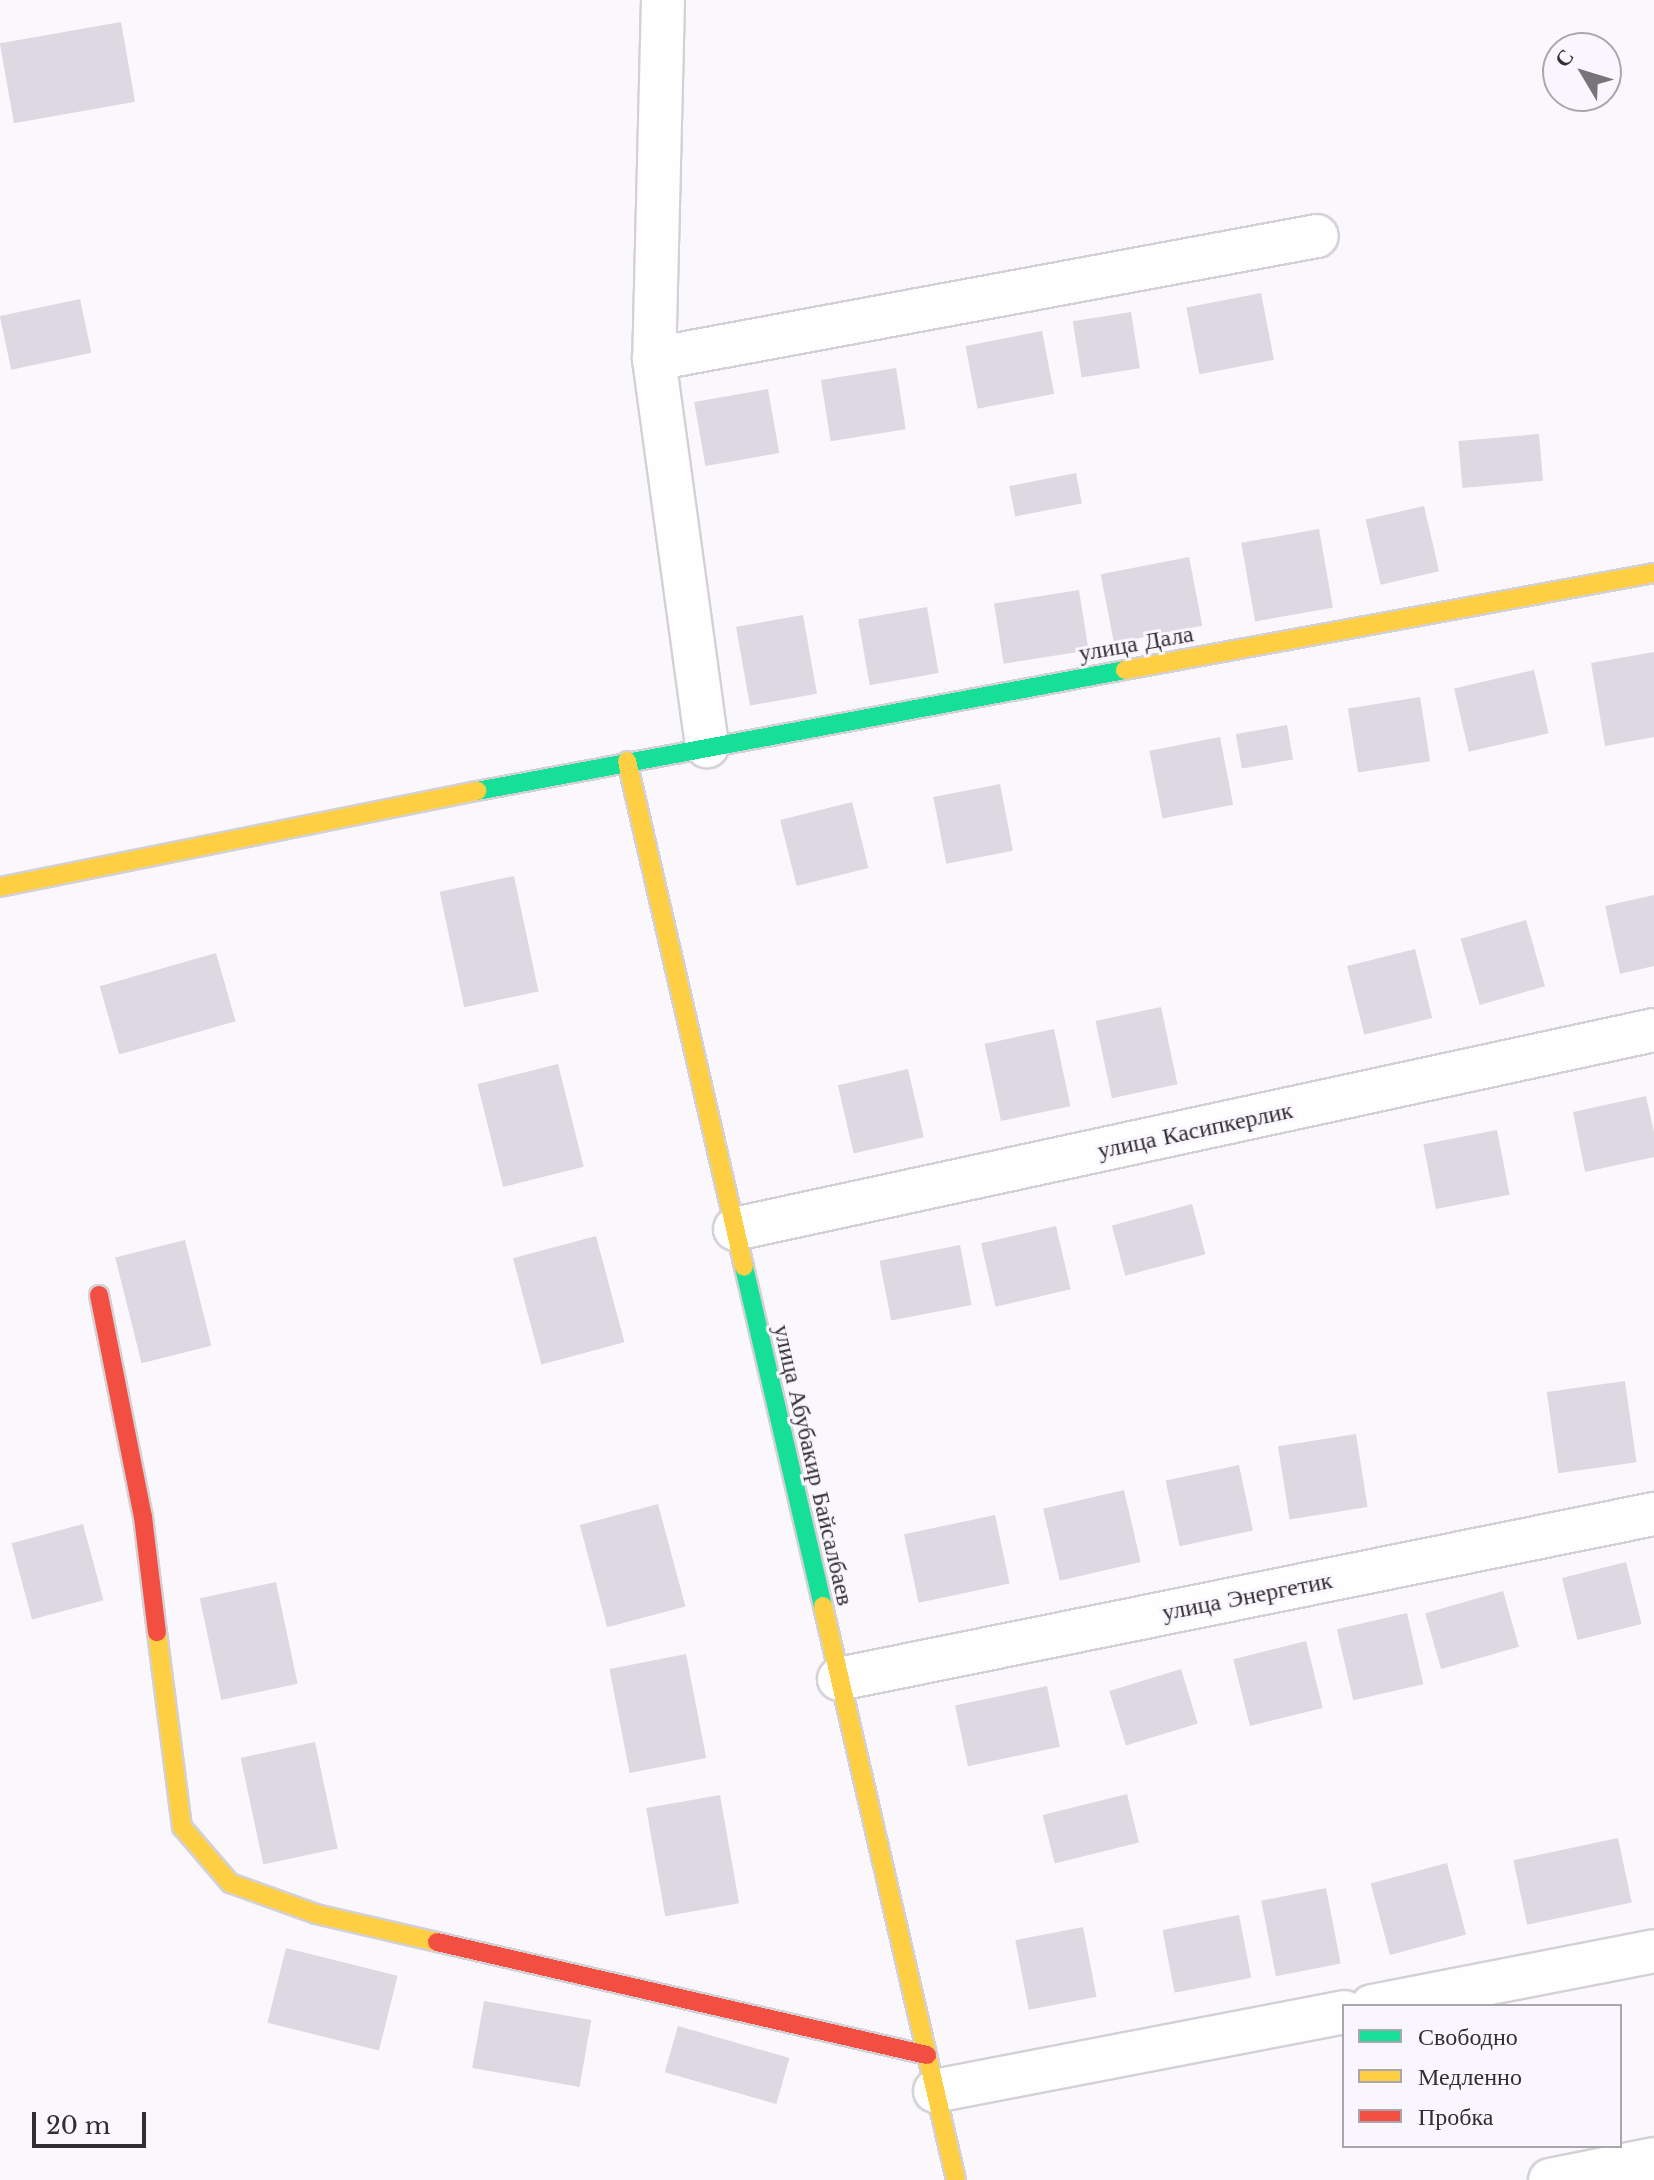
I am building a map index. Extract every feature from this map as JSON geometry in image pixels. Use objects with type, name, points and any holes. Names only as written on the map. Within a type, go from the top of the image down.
[{"type":"street","points":[[663,0],[654,359],[707,746]]},
{"type":"street","points":[[654,359],[1317,236]]},
{"type":"street","name":"улица Дала","points":[[0,887],[627,761],[1654,573]]},
{"type":"street","name":"улица Абубакир Байсалбаев","points":[[627,761],[956,2180]]},
{"type":"street","name":"улица Касипкерлик","points":[[735,1229],[1654,1030]]},
{"type":"street","points":[[99,1295],[143,1517],[182,1827],[230,1883],[316,1914],[931,2073],[1342,2012]]},
{"type":"street","name":"улица Энергетик","points":[[839,1679],[1654,1514]]},
{"type":"street","points":[[1382,2004],[1654,1951]]},
{"type":"street","points":[[1550,2180],[1654,2159]]},
{"type":"building","points":[[121,22],[135,102],[14,123],[0,43]]},
{"type":"building","points":[[1261,293],[1274,360],[1199,374],[1186,308]]},
{"type":"building","points":[[80,299],[91,353],[11,370],[0,316]]},
{"type":"building","points":[[1131,312],[1140,368],[1082,378],[1073,321]]},
{"type":"building","points":[[1042,331],[1054,394],[978,409],[965,346]]},
{"type":"building","points":[[896,368],[906,429],[831,441],[821,380]]},
{"type":"building","points":[[768,389],[779,453],[705,466],[694,402]]},
{"type":"building","points":[[1539,434],[1543,481],[1462,488],[1458,441]]},
{"type":"building","points":[[1076,473],[1082,503],[1015,516],[1009,486]]},
{"type":"building","points":[[1424,506],[1439,571],[1381,585],[1366,519]]},
{"type":"building","points":[[1319,529],[1333,608],[1255,622],[1241,543]]},
{"type":"building","points":[[1189,557],[1202,626],[1114,643],[1101,574]]},
{"type":"building","points":[[1079,590],[1089,650],[1004,664],[994,603]]},
{"type":"building","points":[[927,607],[939,673],[870,685],[858,619]]},
{"type":"building","points":[[803,615],[817,694],[750,706],[736,627]]},
{"type":"building","points":[[1654,652],[1654,737],[1605,746],[1591,663]]},
{"type":"building","points":[[1534,670],[1549,733],[1469,752],[1454,688]]},
{"type":"building","points":[[1420,697],[1430,761],[1358,773],[1348,708]]},
{"type":"building","points":[[1287,725],[1293,759],[1242,768],[1236,734]]},
{"type":"building","points":[[1220,737],[1233,805],[1162,818],[1149,751]]},
{"type":"building","points":[[1000,784],[1013,851],[946,864],[933,797]]},
{"type":"building","points":[[852,802],[868,868],[797,886],[780,820]]},
{"type":"building","points":[[514,876],[539,991],[464,1007],[440,892]]},
{"type":"building","points":[[1654,895],[1654,966],[1620,974],[1605,906]]},
{"type":"building","points":[[1526,920],[1545,986],[1480,1005],[1461,939]]},
{"type":"building","points":[[1415,949],[1432,1018],[1364,1035],[1347,966]]},
{"type":"building","points":[[216,953],[236,1021],[119,1055],[100,986]]},
{"type":"building","points":[[1161,1007],[1177,1084],[1112,1098],[1095,1021]]},
{"type":"building","points":[[1054,1029],[1070,1106],[1001,1121],[985,1044]]},
{"type":"building","points":[[558,1064],[584,1167],[503,1187],[477,1084]]},
{"type":"building","points":[[908,1069],[924,1137],[854,1153],[838,1085]]},
{"type":"building","points":[[1646,1096],[1654,1132],[1654,1157],[1585,1172],[1573,1112]]},
{"type":"building","points":[[1497,1130],[1510,1195],[1436,1209],[1423,1144]]},
{"type":"building","points":[[1192,1204],[1205,1254],[1125,1276],[1112,1225]]},
{"type":"building","points":[[1056,1226],[1071,1289],[996,1307],[981,1243]]},
{"type":"building","points":[[596,1236],[624,1342],[541,1365],[513,1258]]},
{"type":"building","points":[[185,1240],[211,1346],[142,1363],[115,1257]]},
{"type":"building","points":[[960,1245],[972,1305],[891,1321],[880,1261]]},
{"type":"building","points":[[1625,1381],[1636,1462],[1558,1473],[1547,1392]]},
{"type":"building","points":[[1356,1434],[1368,1507],[1290,1519],[1278,1446]]},
{"type":"building","points":[[1239,1465],[1253,1531],[1180,1546],[1166,1481]]},
{"type":"building","points":[[1124,1490],[1141,1562],[1060,1581],[1043,1509]]},
{"type":"building","points":[[658,1504],[685,1606],[607,1627],[580,1525]]},
{"type":"building","points":[[995,1515],[1010,1583],[919,1603],[904,1534]]},
{"type":"building","points":[[83,1524],[103,1600],[32,1619],[12,1543]]},
{"type":"building","points":[[1626,1562],[1641,1624],[1577,1640],[1562,1578]]},
{"type":"building","points":[[276,1582],[298,1684],[221,1700],[200,1598]]},
{"type":"building","points":[[1503,1591],[1519,1647],[1441,1669],[1425,1613]]},
{"type":"building","points":[[1407,1613],[1423,1684],[1353,1700],[1337,1629]]},
{"type":"building","points":[[1306,1641],[1323,1708],[1250,1726],[1233,1659]]},
{"type":"building","points":[[686,1654],[706,1758],[630,1773],[609,1669]]},
{"type":"building","points":[[1181,1669],[1198,1724],[1126,1745],[1109,1691]]},
{"type":"building","points":[[1047,1686],[1060,1747],[968,1766],[955,1706]]},
{"type":"building","points":[[315,1742],[338,1849],[263,1864],[241,1758]]},
{"type":"building","points":[[1127,1794],[1139,1843],[1055,1864],[1043,1815]]},
{"type":"building","points":[[720,1795],[739,1903],[665,1916],[646,1808]]},
{"type":"building","points":[[1618,1838],[1632,1903],[1527,1925],[1513,1860]]},
{"type":"building","points":[[1447,1863],[1466,1934],[1390,1955],[1371,1883]]},
{"type":"building","points":[[1326,1888],[1341,1964],[1276,1976],[1261,1901]]},
{"type":"building","points":[[1239,1915],[1251,1978],[1175,1993],[1162,1930]]},
{"type":"building","points":[[1083,1927],[1097,1997],[1029,2010],[1015,1940]]},
{"type":"building","points":[[286,1948],[398,1976],[379,2051],[267,2023]]},
{"type":"building","points":[[484,2001],[591,2020],[580,2087],[472,2068]]},
{"type":"building","points":[[678,2026],[790,2058],[776,2104],[665,2072]]},
{"type":"traffic: fast","points":[[477,791],[1125,670]]},
{"type":"traffic: fast","points":[[744,1267],[823,1606]]},
{"type":"traffic: slow","points":[[1125,670],[1654,573]]},
{"type":"traffic: slow","points":[[627,761],[744,1267]]},
{"type":"traffic: slow","points":[[0,887],[477,791]]},
{"type":"traffic: slow","points":[[823,1606],[956,2180]]},
{"type":"traffic: slow","points":[[157,1632],[182,1827],[230,1883],[316,1914],[437,1942]]},
{"type":"traffic: jam","points":[[99,1295],[143,1517],[157,1632]]},
{"type":"traffic: jam","points":[[437,1942],[927,2055]]}]
